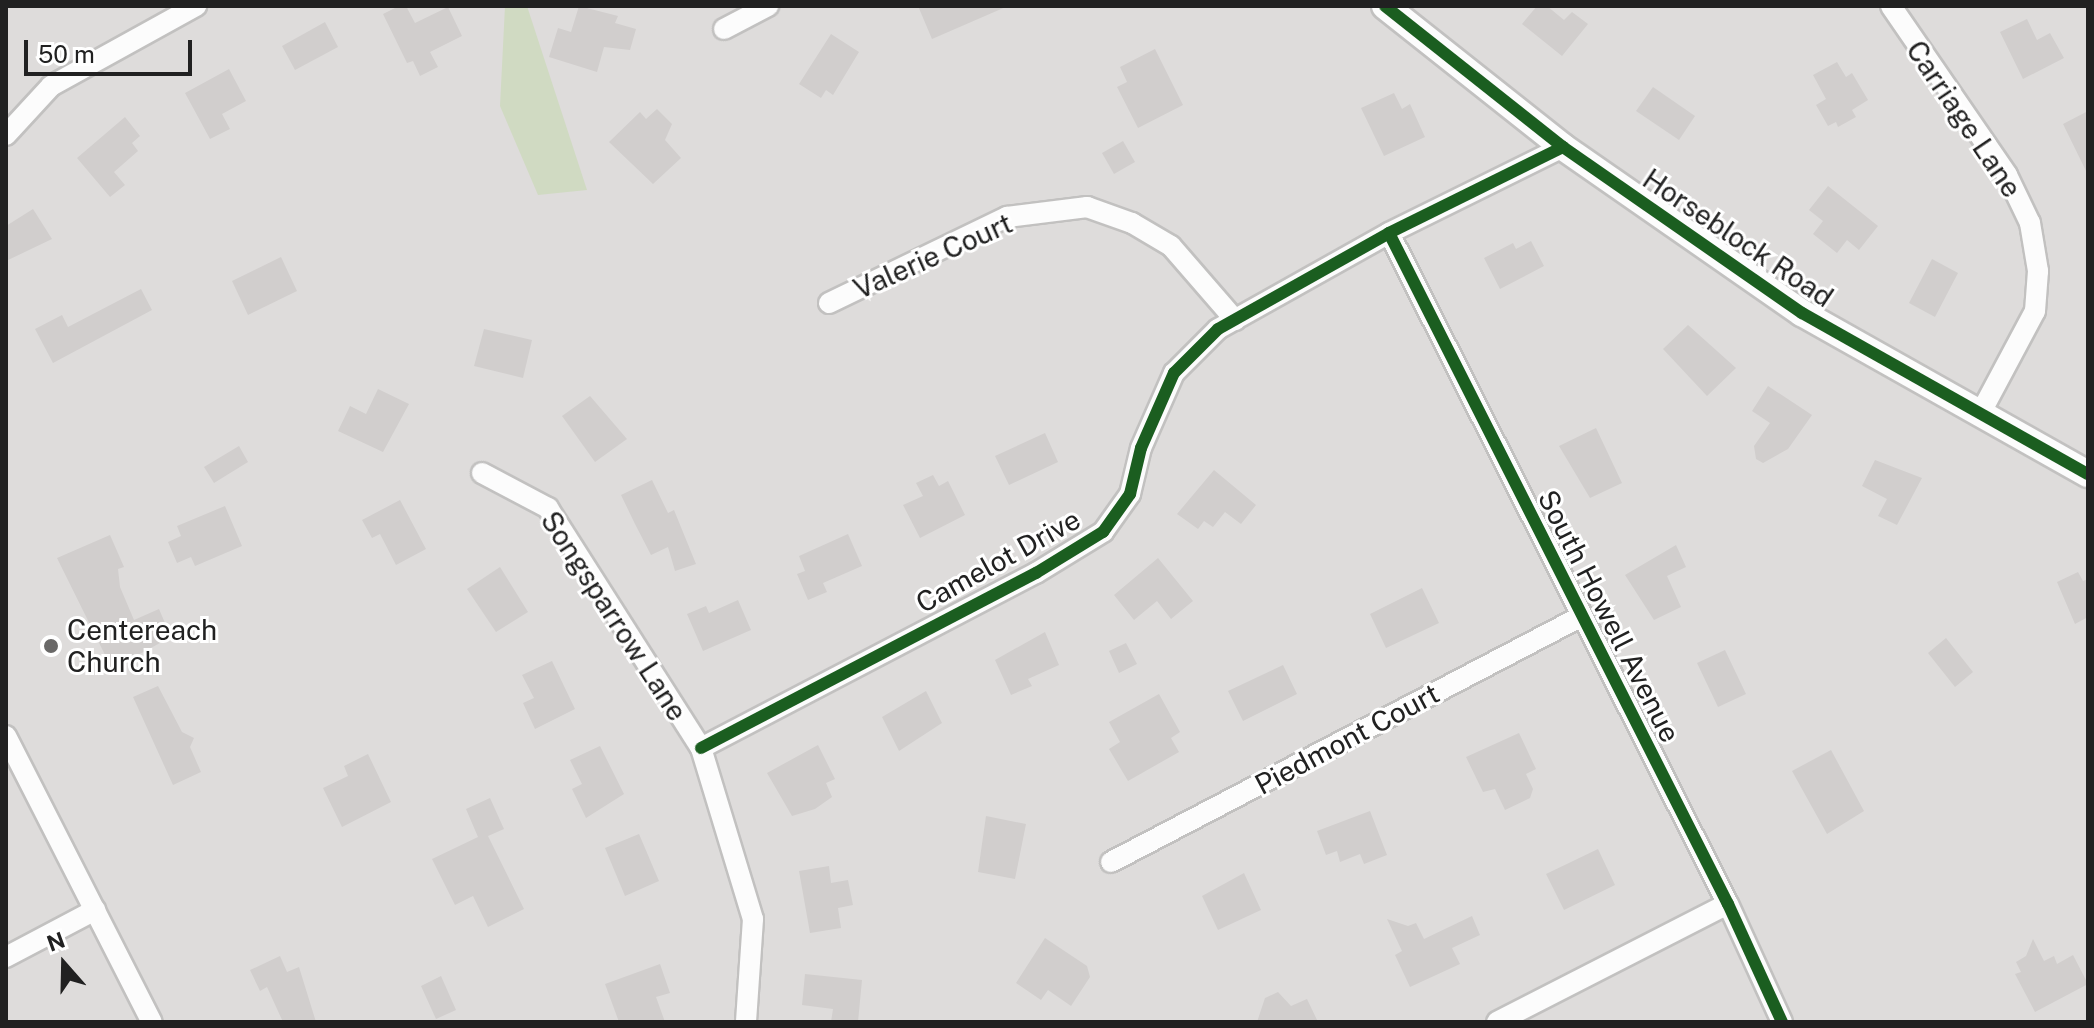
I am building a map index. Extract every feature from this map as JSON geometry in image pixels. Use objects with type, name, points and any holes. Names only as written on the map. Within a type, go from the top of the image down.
[{"type":"street","points":[[6,135],[51,86],[196,6]]},
{"type":"street","points":[[724,29],[768,6]]},
{"type":"street","name":"Horseblock Road","points":[[1385,6],[1563,147],[1802,313],[2088,474]]},
{"type":"street","name":"Carriage Lane","points":[[1891,6],[2007,175],[2030,223],[2038,271],[2035,311],[1981,412]]},
{"type":"street","name":"Camelot Drive","points":[[701,748],[1036,573],[1103,532],[1130,494],[1141,448],[1174,373],[1193,350],[1235,320],[1389,233],[1563,147]]},
{"type":"street","name":"Valerie Court","points":[[829,303],[1007,217],[1087,207],[1132,223],[1171,246],[1235,320]]},
{"type":"street","name":"South Howell Avenue","points":[[1389,233],[1728,904],[1782,1022]]},
{"type":"street","name":"Songsparrow Lane","points":[[482,473],[548,508],[701,748],[753,919],[746,1022]]},
{"type":"street","name":"Piedmont Court","points":[[1111,862],[1582,616]]},
{"type":"street","points":[[6,736],[152,1022]]},
{"type":"street","points":[[1497,1022],[1728,904]]},
{"type":"street","points":[[6,957],[95,910]]},
{"type":"shaded area","points":[[6,6],[2088,6],[2088,1022],[6,1022]]},
{"type":"green space","points":[[505,6],[527,6],[587,190],[538,195],[500,106]]},
{"type":"building","points":[[406,6],[415,23],[448,7],[462,36],[430,52],[438,67],[420,76],[413,61],[407,63],[383,14]]},
{"type":"building","points":[[579,6],[618,16],[615,23],[636,29],[630,50],[604,47],[597,72],[549,57],[558,28],[571,32]]},
{"type":"building","points":[[918,6],[1008,6],[932,39]]},
{"type":"building","points":[[1537,6],[1547,6],[1564,20],[1572,12],[1588,24],[1562,56],[1522,24]]},
{"type":"building","points":[[2027,19],[2037,40],[2050,33],[2064,58],[2023,79],[2000,32]]},
{"type":"building","points":[[325,22],[338,47],[295,70],[282,46]]},
{"type":"building","points":[[831,34],[859,52],[833,95],[826,90],[821,98],[799,84]]},
{"type":"building","points":[[1155,49],[1183,105],[1138,128],[1117,87],[1127,82],[1120,67]]},
{"type":"building","points":[[1837,62],[1846,77],[1852,73],[1868,100],[1852,110],[1856,117],[1838,127],[1836,122],[1828,126],[1816,105],[1826,99],[1813,75]]},
{"type":"building","points":[[229,69],[246,101],[222,114],[230,129],[210,139],[185,93]]},
{"type":"building","points":[[1653,87],[1695,116],[1679,140],[1636,111]]},
{"type":"building","points":[[1394,93],[1402,109],[1410,104],[1425,137],[1384,156],[1361,108]]},
{"type":"building","points":[[657,109],[672,124],[665,140],[681,158],[653,184],[609,142],[640,112],[646,119]]},
{"type":"building","points":[[2088,111],[2088,175],[2063,124]]},
{"type":"building","points":[[125,117],[140,136],[132,143],[138,151],[114,172],[125,185],[110,197],[77,158]]},
{"type":"building","points":[[1123,141],[1135,162],[1114,174],[1102,153]]},
{"type":"building","points":[[1828,186],[1878,226],[1859,250],[1847,240],[1837,253],[1813,234],[1823,221],[1809,210]]},
{"type":"building","points":[[33,209],[52,239],[6,261],[6,226]]},
{"type":"building","points":[[1531,241],[1544,266],[1500,289],[1484,258],[1513,243],[1516,249]]},
{"type":"building","points":[[281,257],[297,291],[248,315],[232,281]]},
{"type":"building","points":[[1932,259],[1958,273],[1935,317],[1909,303]]},
{"type":"building","points":[[141,289],[152,310],[53,363],[35,329],[62,315],[68,327]]},
{"type":"building","points":[[1688,325],[1736,368],[1707,396],[1663,349]]},
{"type":"building","points":[[484,329],[532,340],[523,378],[474,366]]},
{"type":"building","points":[[1768,386],[1812,415],[1788,449],[1763,463],[1756,459],[1754,446],[1770,423],[1752,411]]},
{"type":"building","points":[[378,389],[409,404],[383,452],[338,431],[350,406],[366,414]]},
{"type":"building","points":[[590,396],[627,439],[595,462],[562,416]]},
{"type":"building","points":[[1596,428],[1622,483],[1590,498],[1559,446]]},
{"type":"building","points":[[1045,433],[1058,462],[1009,485],[995,456]]},
{"type":"building","points":[[239,446],[248,462],[214,483],[204,467]]},
{"type":"building","points":[[1875,460],[1922,478],[1897,525],[1878,516],[1887,499],[1862,486]]},
{"type":"building","points":[[1214,470],[1256,505],[1241,524],[1225,512],[1213,527],[1204,521],[1198,529],[1177,514]]},
{"type":"building","points":[[933,475],[939,486],[948,481],[965,515],[920,538],[903,505],[923,496],[916,483]]},
{"type":"building","points":[[652,480],[668,513],[674,510],[696,564],[675,571],[668,547],[651,555],[621,495]]},
{"type":"building","points":[[400,500],[426,549],[396,565],[380,534],[372,538],[362,520]]},
{"type":"building","points":[[225,506],[242,546],[195,566],[191,557],[177,563],[168,542],[181,536],[177,526]]},
{"type":"building","points":[[848,534],[862,566],[823,583],[827,592],[808,600],[797,574],[805,571],[799,556]]},
{"type":"building","points":[[110,535],[124,567],[118,569],[120,587],[134,620],[159,609],[171,637],[112,669],[57,558]]},
{"type":"building","points":[[1676,545],[1686,567],[1667,576],[1681,607],[1654,620],[1625,575]]},
{"type":"building","points":[[1158,558],[1193,601],[1171,619],[1157,601],[1134,620],[1114,595]]},
{"type":"building","points":[[500,567],[528,612],[496,632],[467,589]]},
{"type":"building","points":[[2078,572],[2083,581],[2088,579],[2088,617],[2075,624],[2057,582]]},
{"type":"building","points":[[1422,588],[1439,623],[1386,648],[1370,614]]},
{"type":"building","points":[[738,600],[751,630],[703,651],[687,614],[706,606],[709,613]]},
{"type":"building","points":[[1045,632],[1059,665],[1028,679],[1032,686],[1011,695],[995,660]]},
{"type":"building","points":[[1946,638],[1973,672],[1955,687],[1928,653]]},
{"type":"building","points":[[1126,643],[1137,664],[1119,673],[1109,651]]},
{"type":"building","points":[[1725,650],[1746,694],[1718,707],[1697,663]]},
{"type":"building","points":[[552,661],[575,709],[535,729],[523,703],[534,698],[522,675]]},
{"type":"building","points":[[1283,665],[1297,694],[1243,721],[1228,691]]},
{"type":"building","points":[[158,686],[182,732],[194,738],[190,747],[201,772],[173,785],[133,697]]},
{"type":"building","points":[[926,691],[942,723],[899,751],[882,717]]},
{"type":"building","points":[[1159,694],[1180,732],[1171,738],[1179,752],[1128,781],[1109,749],[1120,742],[1109,722]]},
{"type":"building","points":[[1519,733],[1536,769],[1526,774],[1533,789],[1530,798],[1505,810],[1495,789],[1483,792],[1466,757]]},
{"type":"building","points":[[818,745],[835,779],[826,783],[832,797],[815,809],[792,816],[767,773]]},
{"type":"building","points":[[600,746],[624,794],[586,818],[572,789],[582,784],[570,760]]},
{"type":"building","points":[[1831,750],[1864,811],[1827,834],[1792,771]]},
{"type":"building","points":[[368,754],[391,802],[342,827],[323,788],[348,776],[344,766]]},
{"type":"building","points":[[490,798],[504,829],[488,836],[524,909],[488,927],[473,896],[455,905],[432,859],[478,837],[466,809]]},
{"type":"building","points":[[1370,811],[1387,855],[1364,864],[1360,854],[1340,862],[1337,851],[1326,855],[1317,831]]},
{"type":"building","points":[[986,816],[1026,824],[1015,879],[978,872]]},
{"type":"building","points":[[639,834],[659,881],[625,896],[605,848]]},
{"type":"building","points":[[1598,849],[1615,885],[1564,910],[1546,874]]},
{"type":"building","points":[[829,866],[831,883],[848,880],[853,905],[838,908],[841,928],[810,933],[799,871]]},
{"type":"building","points":[[1244,873],[1261,910],[1218,930],[1202,896]]},
{"type":"building","points":[[1472,916],[1480,935],[1452,948],[1460,964],[1410,987],[1395,955],[1402,951],[1387,919],[1408,926],[1416,923],[1424,939]]},
{"type":"building","points":[[1045,938],[1087,966],[1090,977],[1071,1006],[1048,990],[1041,1000],[1016,983]]},
{"type":"building","points":[[2033,939],[2044,961],[2054,956],[2057,964],[2073,955],[2088,984],[2035,1012],[2015,974],[2021,972],[2016,962],[2026,956]]},
{"type":"building","points":[[280,956],[287,972],[299,967],[316,1022],[283,1022],[267,987],[260,991],[250,970]]},
{"type":"building","points":[[660,964],[670,993],[656,997],[665,1022],[619,1022],[605,984]]},
{"type":"building","points":[[805,974],[862,980],[858,1022],[831,1022],[833,1009],[802,1005]]},
{"type":"building","points":[[441,976],[456,1010],[436,1019],[421,986]]},
{"type":"building","points":[[1278,992],[1291,1006],[1307,999],[1318,1022],[1257,1022],[1265,998]]},
{"type":"cycle path","points":[[1385,6],[1563,147],[1802,313],[2088,474]]},
{"type":"cycle path","points":[[701,748],[1036,573],[1103,532],[1130,494],[1141,448],[1174,373],[1218,329],[1389,233],[1563,147]]},
{"type":"cycle path","points":[[1389,233],[1728,904],[1782,1022]]},
{"type":"place","name":"Centereach Church","points":[[51,646]]}]
